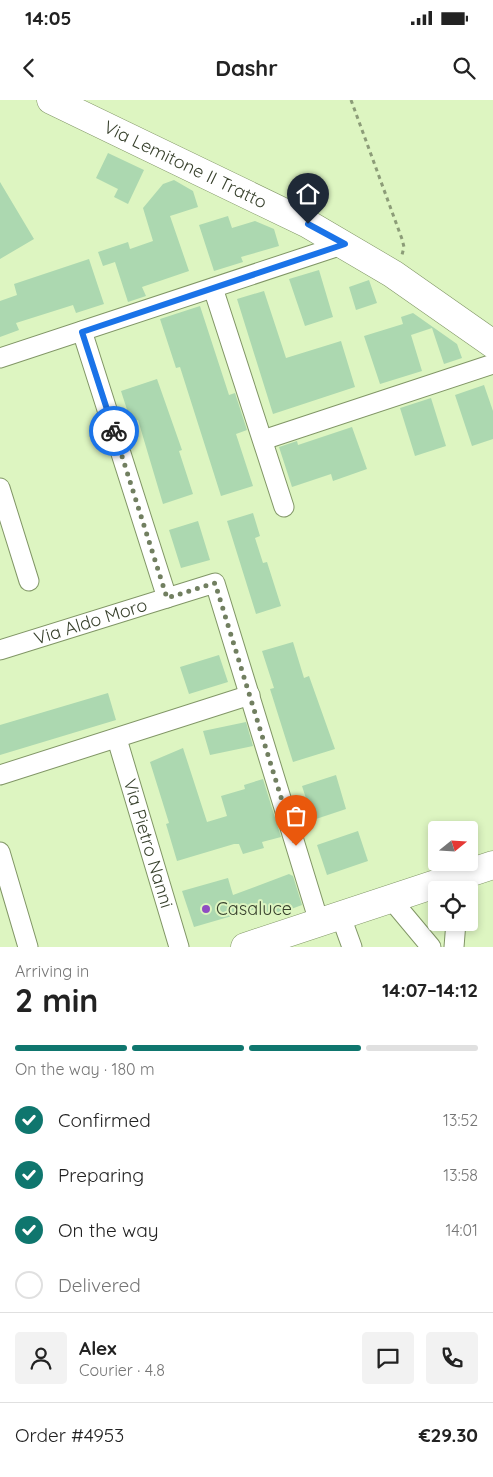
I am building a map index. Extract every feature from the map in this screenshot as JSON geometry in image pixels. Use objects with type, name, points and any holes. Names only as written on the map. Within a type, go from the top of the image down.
[{"type":"street","name":"Via Lemitone II Tratto","points":[[51,100],[308,224],[345,244],[393,274],[493,344]]},
{"type":"street","points":[[0,358],[345,244]]},
{"type":"street","points":[[213,288],[284,507]]},
{"type":"street","points":[[82,332],[167,598]]},
{"type":"street","points":[[262,440],[493,364]]},
{"type":"street","points":[[0,488],[29,581]]},
{"type":"street","name":"Via Aldo Moro","points":[[0,650],[215,583],[250,695],[329,918],[352,947]]},
{"type":"street","points":[[0,775],[250,695]]},
{"type":"street","name":"Via Pietro Nanni","points":[[116,739],[179,947]]},
{"type":"street","points":[[0,852],[28,947]]},
{"type":"street","points":[[463,881],[493,865]]},
{"type":"street","points":[[248,946],[390,898],[428,890]]},
{"type":"street","points":[[390,898],[431,947]]},
{"type":"street","points":[[454,947],[455,931]]},
{"type":"path","points":[[351,100],[402,239],[402,254],[393,274]]},
{"type":"building","points":[[108,153],[144,170],[128,204],[114,197],[118,189],[96,178]]},
{"type":"building","points":[[174,180],[193,191],[198,207],[170,216],[189,271],[142,287],[146,296],[128,302],[115,262],[103,266],[98,252],[128,242],[130,249],[153,241],[143,208],[163,184]]},
{"type":"building","points":[[0,182],[34,239],[0,259]]},
{"type":"building","points":[[228,216],[232,228],[255,221],[274,229],[279,246],[241,257],[243,262],[214,271],[199,225]]},
{"type":"building","points":[[89,259],[104,304],[76,313],[73,305],[16,323],[19,330],[0,337],[0,301],[17,295],[14,284]]},
{"type":"building","points":[[319,270],[333,317],[305,326],[289,279]]},
{"type":"building","points":[[369,280],[377,303],[356,310],[349,287]]},
{"type":"building","points":[[264,291],[286,358],[341,341],[355,387],[273,414],[237,299]]},
{"type":"building","points":[[200,306],[229,395],[235,393],[247,430],[236,434],[253,486],[221,496],[180,367],[176,368],[160,319]]},
{"type":"building","points":[[413,313],[457,344],[462,358],[444,364],[432,328],[411,335],[422,371],[380,384],[364,336],[403,324],[401,317]]},
{"type":"building","points":[[157,379],[182,450],[179,451],[193,494],[163,504],[138,420],[131,422],[121,391]]},
{"type":"building","points":[[484,385],[493,411],[493,439],[472,446],[455,395]]},
{"type":"building","points":[[431,398],[446,446],[415,456],[400,408]]},
{"type":"building","points":[[352,427],[367,469],[333,481],[331,474],[292,487],[279,447],[297,441],[298,445]]},
{"type":"building","points":[[253,513],[260,536],[255,538],[263,563],[267,562],[281,606],[256,614],[227,521]]},
{"type":"building","points":[[198,521],[210,560],[181,568],[169,530]]},
{"type":"building","points":[[293,642],[304,678],[309,676],[335,749],[293,762],[270,689],[274,688],[262,651]]},
{"type":"building","points":[[219,655],[228,682],[189,694],[180,667]]},
{"type":"building","points":[[108,693],[116,720],[0,755],[0,725]]},
{"type":"building","points":[[246,722],[253,746],[210,755],[203,731]]},
{"type":"building","points":[[183,748],[207,822],[227,816],[221,796],[245,789],[244,785],[263,779],[281,837],[262,842],[264,848],[243,854],[239,844],[234,844],[177,861],[166,824],[169,823],[150,762]]},
{"type":"building","points":[[336,775],[346,809],[313,820],[302,786]]},
{"type":"building","points":[[358,831],[368,861],[327,875],[317,845]]},
{"type":"building","points":[[289,874],[293,876],[302,905],[275,915],[273,911],[258,916],[256,909],[194,927],[182,891],[228,878],[233,895]]},
{"type":"way so far","points":[[114,431],[167,598],[215,583],[296,846]]},
{"type":"place","name":"Casaluce","points":[[206,909]]},
{"type":"route","points":[[114,431],[82,332],[345,244],[308,224]]}]
